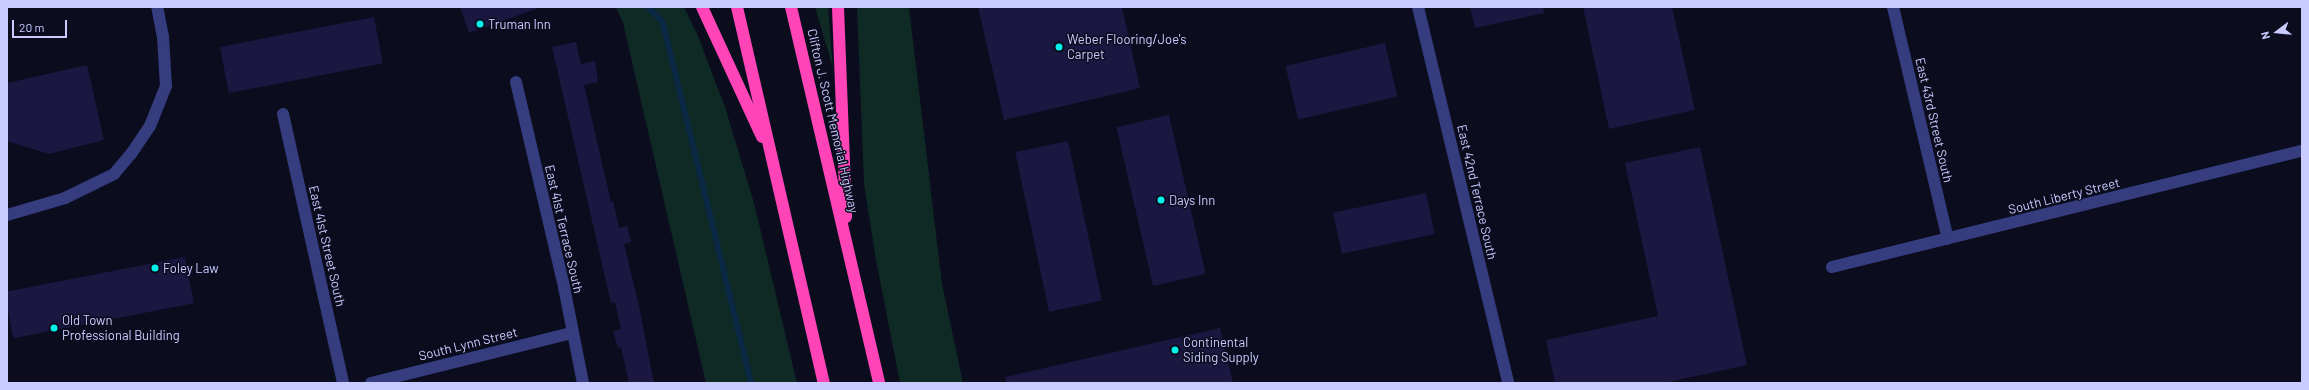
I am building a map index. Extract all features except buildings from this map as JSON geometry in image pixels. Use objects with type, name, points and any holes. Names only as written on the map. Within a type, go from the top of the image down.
[{"type":"highway","points":[[702,7],[772,158]]},
{"type":"highway","points":[[737,7],[824,383]]},
{"type":"highway","name":"Clifton J. Scott Memorial Highway","points":[[792,7],[846,242]]},
{"type":"highway","points":[[838,7],[846,242],[879,383]]},
{"type":"street","points":[[7,215],[65,198],[114,174],[131,154],[150,126],[166,86],[163,37],[157,7]]},
{"type":"street","name":"East 42nd Terrace South","points":[[1418,7],[1508,383]]},
{"type":"street","name":"East 43rd Street South","points":[[1895,8],[1948,239]]},
{"type":"street","name":"East 41st Terrace South","points":[[516,82],[564,287],[571,333],[583,383]]},
{"type":"street","name":"East 41st Street South","points":[[283,114],[343,383]]},
{"type":"street","name":"South Liberty Street","points":[[1832,267],[2302,151]]},
{"type":"street","name":"South Lynn Street","points":[[371,383],[571,333]]},
{"type":"green space","points":[[616,7],[684,7],[698,36],[725,107],[754,203],[797,383],[706,383],[623,23]]},
{"type":"green space","points":[[815,7],[828,7],[833,68]]},
{"type":"green space","points":[[857,7],[909,7],[942,284],[963,383],[900,383],[876,260],[864,184]]},
{"type":"waterway","points":[[648,7],[663,22],[752,383]]},
{"type":"place","name":"Truman Inn","points":[[480,24]]},
{"type":"place","name":"Weber Flooring/Joe's Carpet","points":[[1059,47]]},
{"type":"place","name":"Days Inn","points":[[1161,200]]},
{"type":"place","name":"Foley Law","points":[[155,268]]},
{"type":"place","name":"Old Town Professional Building","points":[[54,328]]},
{"type":"place","name":"Continental Siding Supply","points":[[1175,350]]}]
